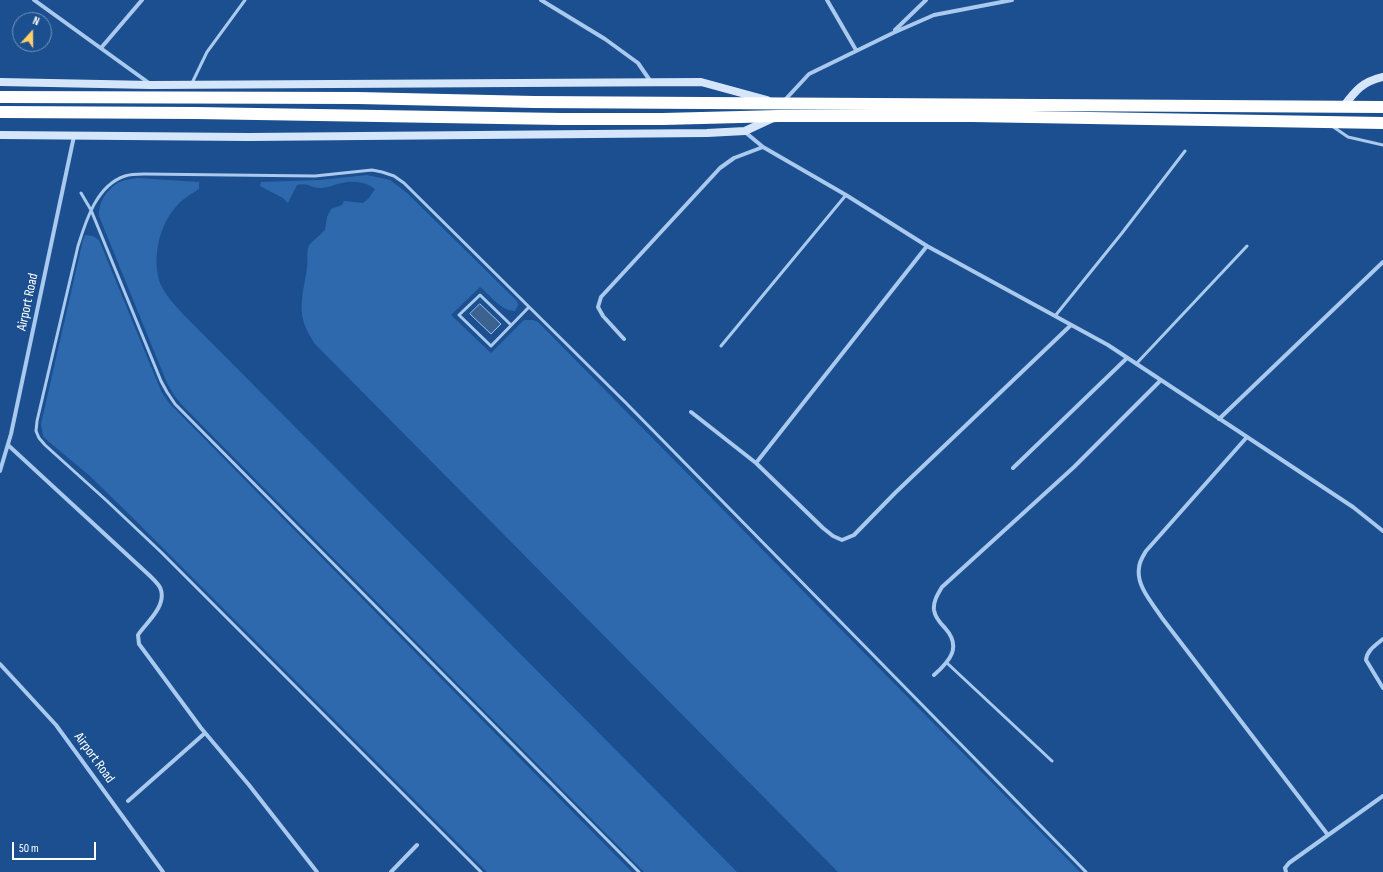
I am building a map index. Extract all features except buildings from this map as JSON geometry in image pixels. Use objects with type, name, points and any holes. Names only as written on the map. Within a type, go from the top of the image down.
[{"type":"highway","points":[[0,97],[358,98],[534,102],[1383,107]]},
{"type":"highway","points":[[0,112],[196,113],[608,119],[779,116],[980,117],[1383,124]]},
{"type":"street","points":[[34,0],[151,84]]},
{"type":"street","points":[[101,48],[142,0]]},
{"type":"street","points":[[541,0],[605,39],[638,63],[651,82]]},
{"type":"street","points":[[827,0],[856,50]]},
{"type":"street","points":[[893,33],[926,0]]},
{"type":"street","points":[[0,82],[191,84],[701,82],[781,103],[808,74],[893,33],[934,15],[1012,0]]},
{"type":"street","points":[[1343,107],[1355,90],[1369,81],[1383,77]]},
{"type":"street","points":[[0,135],[249,137],[707,134],[745,131],[779,116]]},
{"type":"street","points":[[745,131],[763,147],[846,195],[927,246],[1108,345],[1353,507],[1383,531]]},
{"type":"street","name":"Airport Road","points":[[0,471],[8,445],[74,136]]},
{"type":"street","points":[[624,338],[603,316],[598,307],[601,297],[720,168],[734,158],[763,147]]},
{"type":"street","points":[[756,463],[927,246]]},
{"type":"street","points":[[1219,419],[1383,262]]},
{"type":"street","points":[[691,412],[756,463],[823,528],[833,536],[842,540],[854,535],[894,493],[1071,325]]},
{"type":"street","points":[[1013,468],[1127,358]]},
{"type":"street","points":[[934,675],[947,663],[952,654],[954,645],[949,632],[937,619],[934,610],[935,599],[942,587],[1074,467],[1160,380]]},
{"type":"street","points":[[1247,437],[1146,551],[1139,566],[1138,577],[1145,592],[1162,618],[1328,835]]},
{"type":"street","points":[[8,445],[149,575],[161,590],[161,600],[158,609],[138,635],[139,644],[205,733],[254,791],[317,872]]},
{"type":"street","points":[[1383,639],[1370,650],[1366,660],[1383,688]]},
{"type":"street","name":"Airport Road","points":[[0,664],[56,725],[163,872]]},
{"type":"street","points":[[128,801],[205,733]]},
{"type":"street","points":[[1286,872],[1285,868],[1289,863],[1383,796]]},
{"type":"street","points":[[391,872],[417,845]]},
{"type":"lane","points":[[191,84],[207,52],[245,0]]},
{"type":"lane","points":[[1327,123],[1348,137],[1383,145]]},
{"type":"lane","points":[[1054,316],[1122,233],[1185,152]]},
{"type":"lane","points":[[481,872],[161,552],[102,496],[56,456],[39,438],[36,431],[38,413],[78,246],[91,210],[112,182],[127,175],[144,174],[315,176],[367,171],[382,172],[394,176],[415,193],[626,403],[1086,872]]},
{"type":"lane","points":[[82,193],[91,210],[166,392],[175,404],[639,872]]},
{"type":"lane","points":[[721,346],[846,195]]},
{"type":"lane","points":[[1136,364],[1247,246]]},
{"type":"lane","points":[[512,325],[480,294],[459,315],[491,346],[512,325],[529,307]]},
{"type":"lane","points":[[947,663],[1052,761]]},
{"type":"shaded area","points":[[367,175],[390,180],[407,193],[517,301],[518,305],[515,311],[500,306],[480,287],[451,315],[491,353],[524,320],[533,320],[538,322],[1080,872],[838,872],[314,343],[307,331],[302,316],[302,295],[309,245],[325,230],[327,217],[331,209],[342,205],[344,201],[363,203],[369,198],[375,189],[364,183],[355,182],[346,182],[321,188],[301,184],[297,185],[288,203],[283,198],[260,186],[261,182],[320,180]]},
{"type":"shaded area","points":[[138,178],[199,182],[199,189],[180,202],[169,216],[160,236],[157,258],[159,280],[163,289],[174,304],[737,872],[644,872],[182,405],[167,383],[99,216],[99,210],[103,199],[114,185],[125,180]]},
{"type":"shaded area","points":[[85,235],[93,236],[99,240],[161,391],[169,403],[632,872],[487,872],[130,515],[90,476],[43,436],[41,424]]},
{"type":"shaded area","points":[[480,304],[501,324],[491,334],[470,314]]}]
